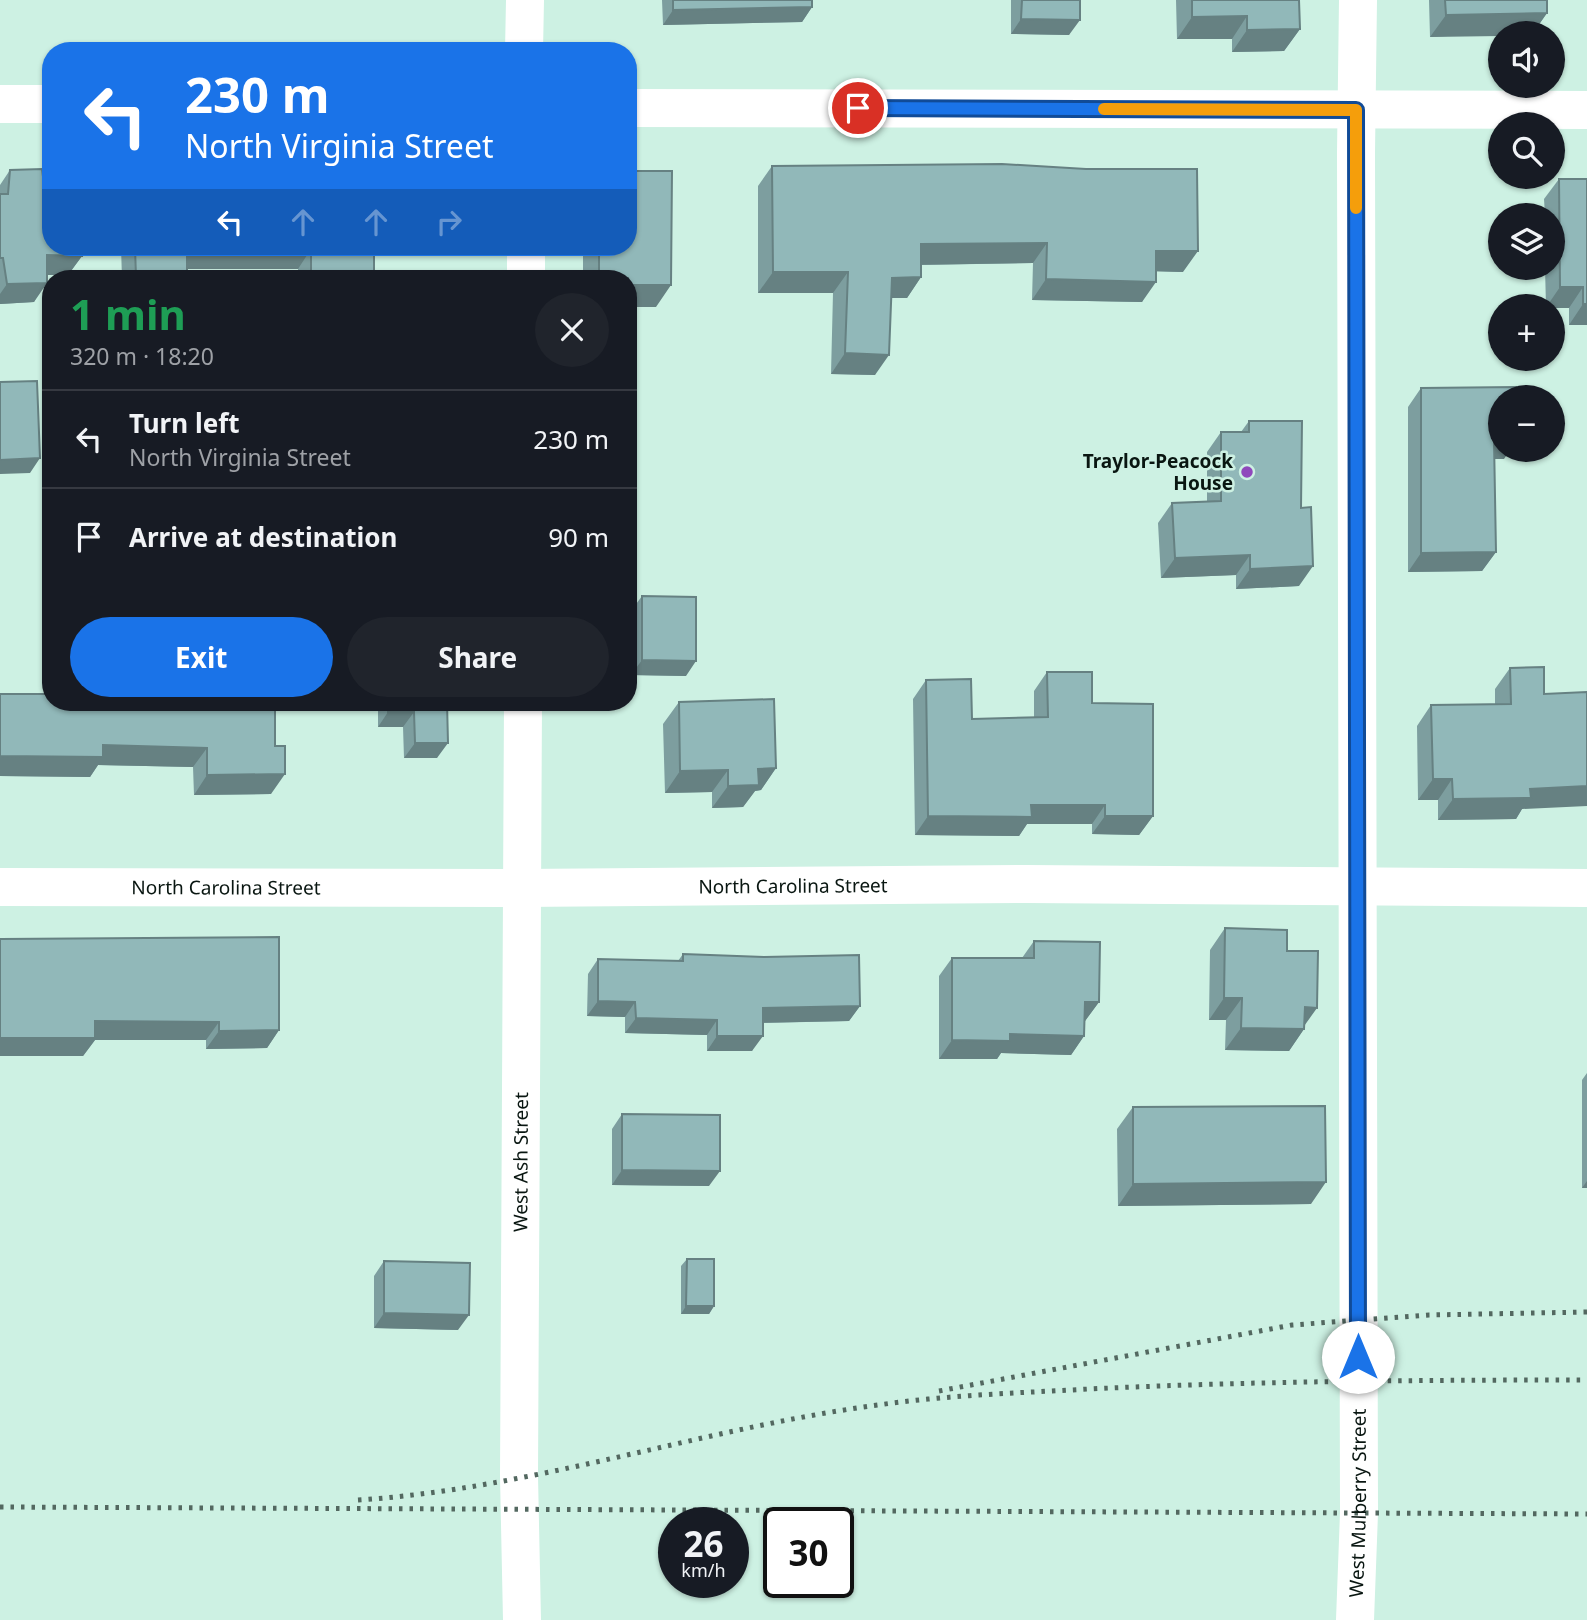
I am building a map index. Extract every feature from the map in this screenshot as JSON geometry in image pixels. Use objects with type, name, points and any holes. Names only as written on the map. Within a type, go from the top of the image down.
[{"type":"street","points":[[524,0],[524,42]]},
{"type":"street","name":"West Mulberry Street","points":[[1355,1620],[1359,1513],[1358,0]]},
{"type":"street","points":[[0,104],[42,104]]},
{"type":"street","points":[[637,108],[1587,110]]},
{"type":"street","name":"West Ash Street","points":[[522,1620],[519,1476],[523,711]]},
{"type":"street","name":"North Carolina Street","points":[[0,887],[521,888],[1026,884],[1358,889],[1587,888]]},
{"type":"building","points":[[673,0],[812,0],[812,7],[673,10]]},
{"type":"building","points":[[1022,0],[1080,0],[1080,20],[1021,19]]},
{"type":"building","points":[[1192,0],[1299,0],[1300,29],[1247,30],[1247,16],[1192,17]]},
{"type":"building","points":[[1445,0],[1547,0],[1547,13],[1446,15]]},
{"type":"building","points":[[1002,164],[1086,169],[1197,169],[1198,251],[1156,251],[1156,282],[1046,279],[1047,243],[921,244],[921,277],[892,278],[889,355],[845,353],[848,272],[773,272],[772,166]]},
{"type":"building","points":[[42,169],[42,256],[47,256],[47,270],[42,270],[42,283],[7,284],[3,258],[0,258],[0,194],[8,194],[10,170]]},
{"type":"building","points":[[637,171],[672,171],[671,285],[637,285],[637,270],[599,270],[599,256],[637,256]]},
{"type":"building","points":[[1565,179],[1587,179],[1587,304],[1583,304],[1583,287],[1560,287],[1560,280],[1565,280],[1565,203],[1559,203],[1559,189],[1565,189]]},
{"type":"building","points":[[135,256],[187,256],[187,270],[136,270]]},
{"type":"building","points":[[311,256],[374,256],[374,270],[311,270]]},
{"type":"building","points":[[37,381],[40,458],[0,460],[0,382]]},
{"type":"building","points":[[1488,387],[1488,462],[1494,462],[1496,552],[1421,553],[1421,388]]},
{"type":"building","points":[[1249,421],[1302,421],[1301,508],[1311,507],[1313,566],[1250,569],[1250,555],[1175,558],[1172,503],[1221,501],[1221,432],[1249,432]]},
{"type":"building","points":[[642,596],[696,597],[696,661],[642,660]]},
{"type":"building","points":[[1544,667],[1544,694],[1587,692],[1587,786],[1530,789],[1531,798],[1453,799],[1452,779],[1433,779],[1431,705],[1511,704],[1510,668]]},
{"type":"building","points":[[1047,672],[1092,672],[1092,703],[1153,704],[1153,816],[1105,816],[1105,805],[1031,805],[1032,817],[928,816],[926,680],[971,679],[972,719],[1048,717]]},
{"type":"building","points":[[0,694],[42,694],[42,711],[275,711],[275,746],[285,746],[285,774],[207,775],[207,748],[103,745],[103,757],[0,756]]},
{"type":"building","points":[[774,699],[776,768],[758,769],[759,785],[728,786],[728,770],[680,771],[679,702]]},
{"type":"building","points":[[447,711],[448,743],[415,743],[414,712],[388,712]]},
{"type":"building","points":[[1225,928],[1287,930],[1287,951],[1318,951],[1317,1008],[1305,1007],[1304,1029],[1241,1028],[1242,998],[1224,998]]},
{"type":"building","points":[[279,937],[279,1030],[219,1031],[219,1022],[95,1021],[95,1038],[0,1038],[0,939]]},
{"type":"building","points":[[1034,941],[1100,942],[1099,1002],[1085,1002],[1084,1036],[1010,1034],[1010,1041],[952,1040],[952,958],[1034,958]]},
{"type":"building","points":[[683,954],[764,957],[859,955],[860,1006],[763,1008],[763,1036],[717,1036],[717,1020],[636,1018],[635,1002],[598,1001],[598,959],[683,961]]},
{"type":"building","points":[[1325,1106],[1326,1182],[1133,1184],[1133,1107]]},
{"type":"building","points":[[622,1114],[720,1115],[720,1171],[622,1170]]},
{"type":"building","points":[[687,1259],[714,1259],[714,1306],[686,1306]]},
{"type":"building","points":[[384,1261],[470,1263],[469,1315],[384,1313]]},
{"type":"railway","points":[[939,1391],[1292,1325],[1429,1315],[1587,1312]]},
{"type":"railway","points":[[358,1500],[488,1484],[813,1415],[931,1399],[1214,1384],[1587,1380]]},
{"type":"railway","points":[[0,1507],[1587,1514]]},
{"type":"slow traffic","points":[[1104,109],[1356,110],[1356,208]]},
{"type":"place","name":"Traylor-Peacock House","points":[[1247,472]]},
{"type":"route","points":[[858,108],[1356,110],[1358,1357]]}]
